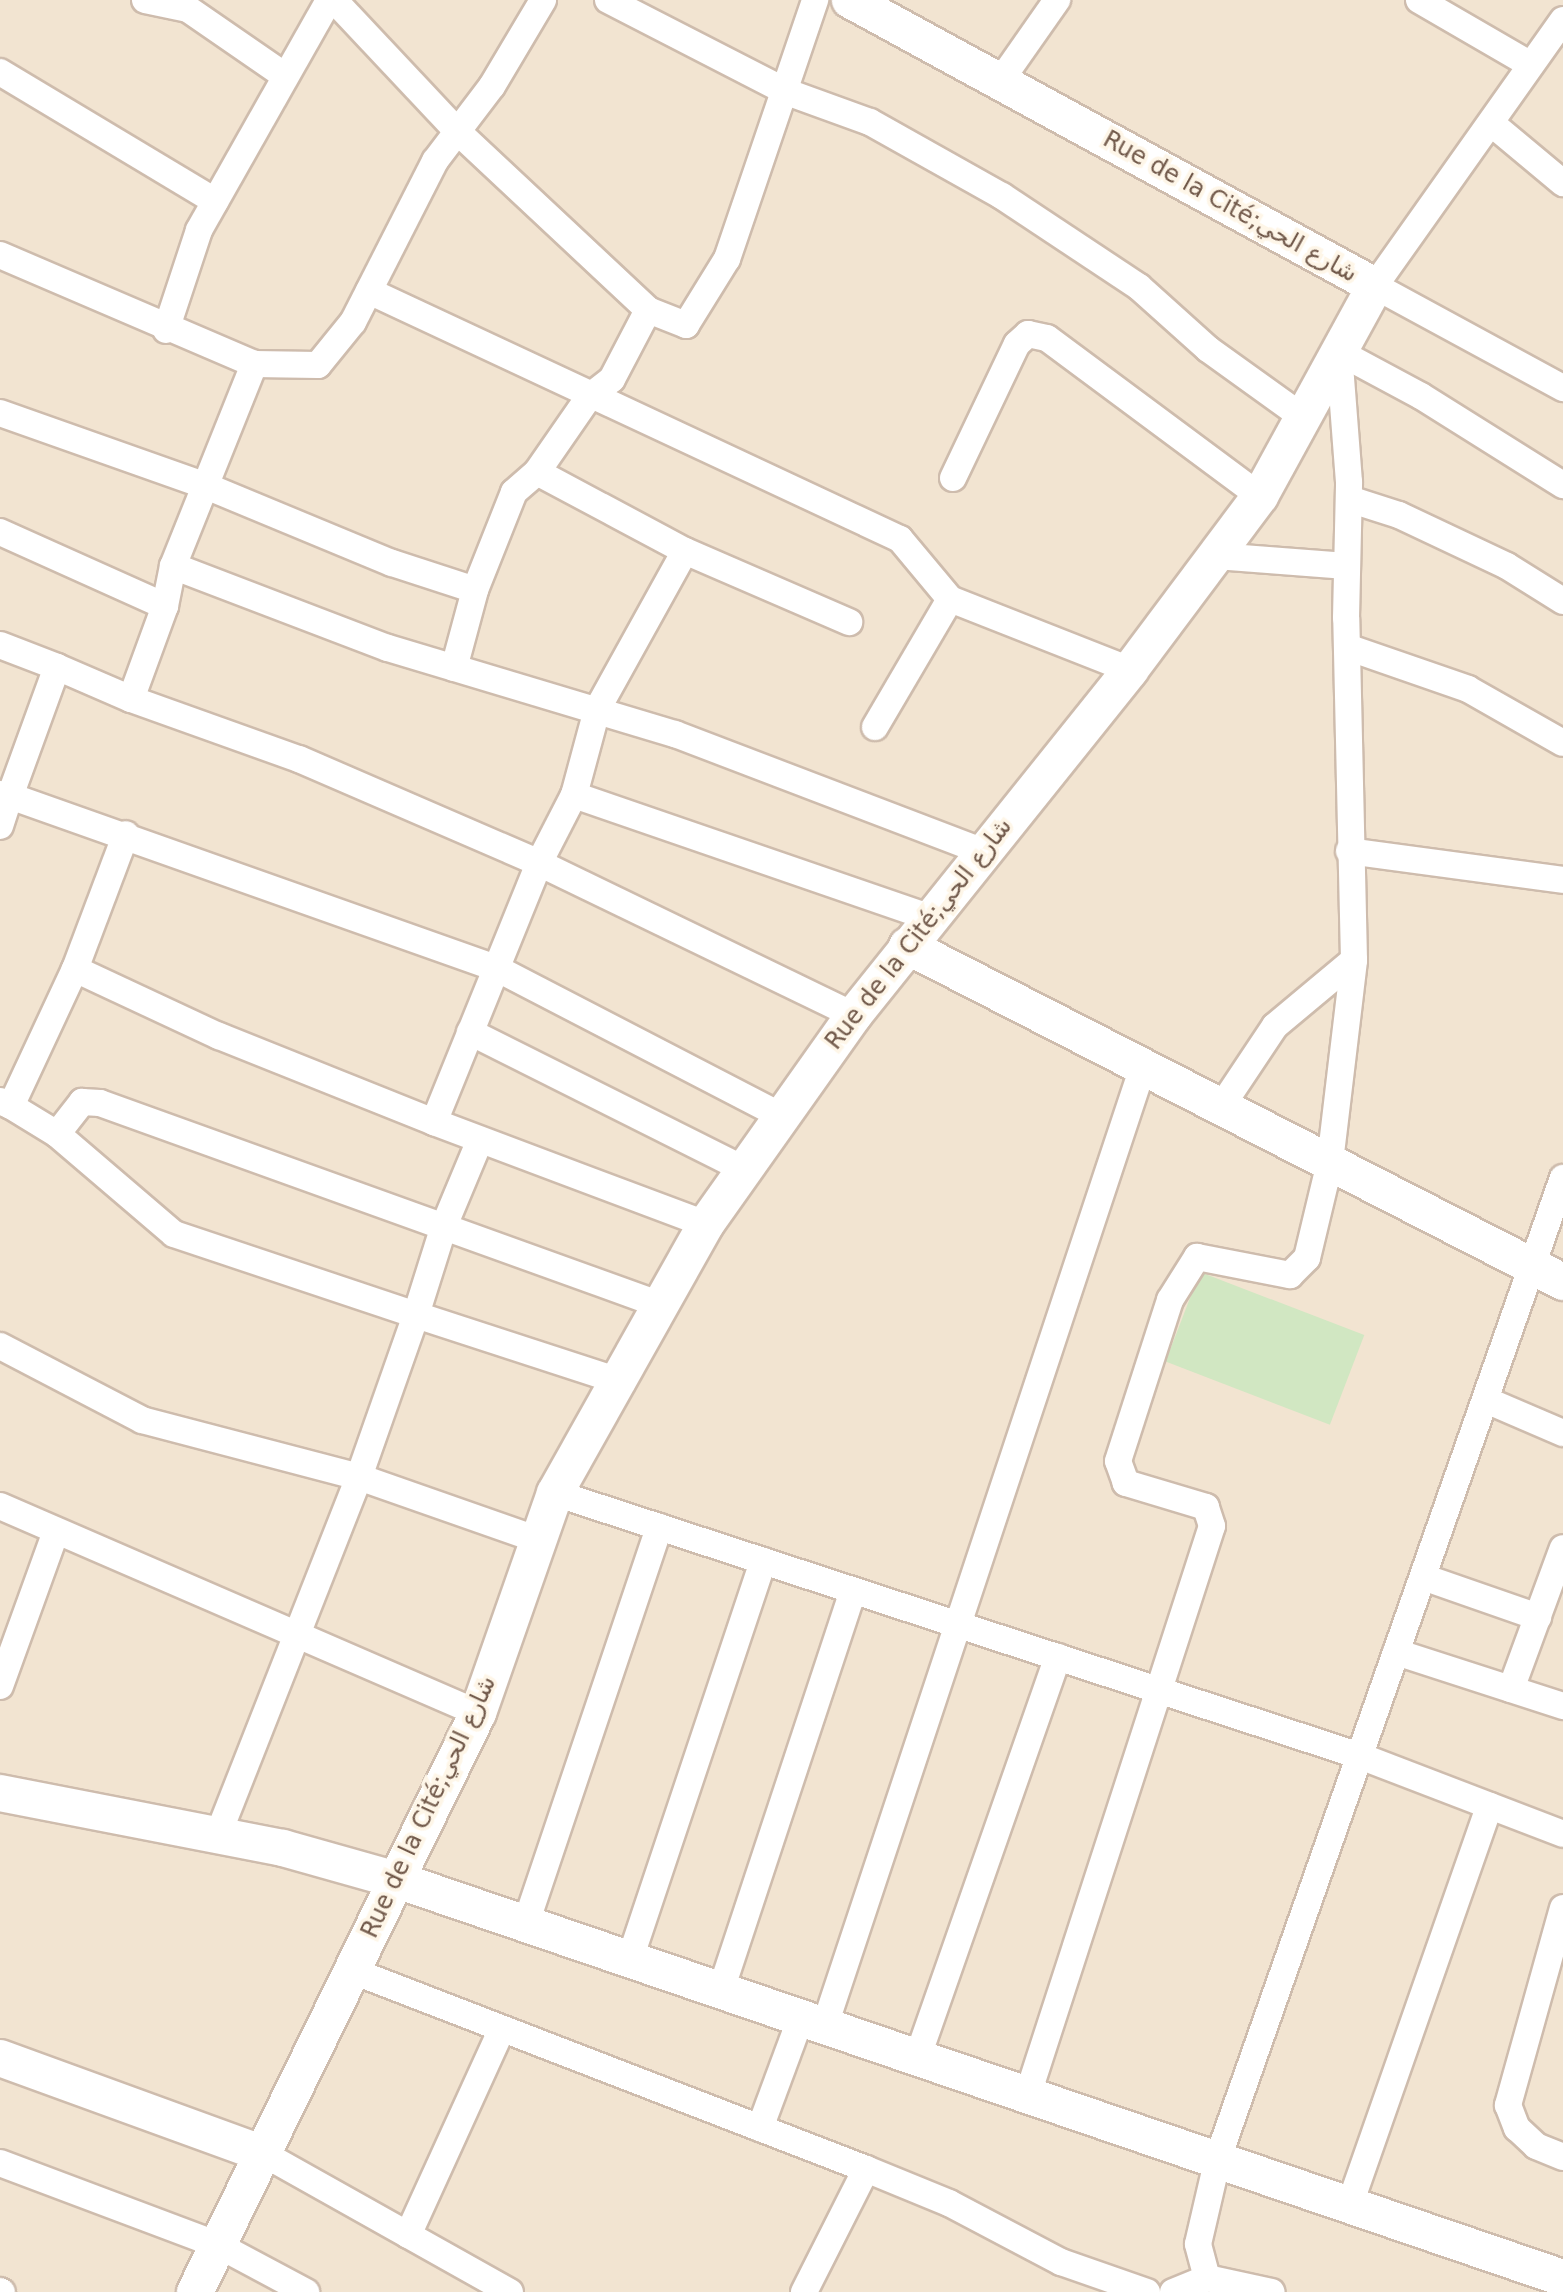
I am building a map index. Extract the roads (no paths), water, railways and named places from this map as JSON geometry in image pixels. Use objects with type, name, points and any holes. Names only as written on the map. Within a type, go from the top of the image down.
[{"type":"street","points":[[145,0],[188,9],[285,76]]},
{"type":"street","points":[[166,330],[199,230],[331,0],[457,131],[648,310],[686,325],[727,259],[787,92],[815,0]]},
{"type":"street","points":[[0,255],[166,330],[254,364],[318,365],[353,322],[435,161],[492,86],[543,0]]},
{"type":"street","points":[[608,0],[787,92],[870,122],[1079,243],[1304,418]]},
{"type":"street","name":"Rue de la Cité;شارع الحي","points":[[195,2292],[478,1713],[555,1493],[622,1382],[706,1224],[748,1171],[781,1116],[854,1015],[981,851],[1130,670],[1260,496],[1375,286],[1001,80],[889,8],[850,0]]},
{"type":"street","points":[[1001,80],[1057,0]]},
{"type":"street","points":[[1419,0],[1531,65]]},
{"type":"street","points":[[1563,20],[1375,286],[1563,388]]},
{"type":"street","points":[[0,72],[215,201]]},
{"type":"street","points":[[1491,123],[1563,183]]},
{"type":"street","points":[[369,291],[589,397],[900,539],[950,599],[1130,670]]},
{"type":"street","points":[[454,668],[475,590],[514,492],[537,472],[589,397],[612,379],[648,310]]},
{"type":"street","points":[[953,478],[1017,344],[1028,334],[1047,338],[1260,496]]},
{"type":"street","points":[[1339,352],[1421,396],[1563,485]]},
{"type":"street","points":[[1028,2094],[1212,1526],[1206,1507],[1126,1483],[1118,1461],[1132,1417],[1170,1300],[1197,1257],[1290,1275],[1307,1258],[1330,1162],[1354,960],[1349,851],[1349,499],[1339,352]]},
{"type":"street","points":[[131,699],[165,606],[173,566],[254,364]]},
{"type":"street","points":[[0,413],[206,486],[392,563],[475,590]]},
{"type":"street","points":[[537,472],[685,551],[849,622]]},
{"type":"street","points":[[1349,499],[1399,515],[1507,566],[1563,601]]},
{"type":"street","points":[[0,532],[165,606]]},
{"type":"street","points":[[434,1122],[539,863],[574,795],[597,710],[685,551]]},
{"type":"street","points":[[1216,556],[1347,566]]},
{"type":"street","points":[[173,566],[454,668],[675,734],[981,851]]},
{"type":"street","points":[[875,727],[950,599]]},
{"type":"street","points":[[0,645],[131,699],[299,759],[539,863],[854,1015]]},
{"type":"street","points":[[1347,647],[1468,689],[1563,743]]},
{"type":"street","points":[[0,826],[5,795],[57,667]]},
{"type":"street","points":[[5,795],[126,834],[496,968],[781,1116]]},
{"type":"street","points":[[574,795],[932,918]]},
{"type":"street","points":[[126,834],[75,969],[6,1104],[57,1134],[174,1234],[622,1382]]},
{"type":"street","points":[[1349,851],[1563,880]]},
{"type":"street","points":[[907,946],[1548,1274]]},
{"type":"street","points":[[1221,1107],[1275,1026],[1354,960]]},
{"type":"street","points":[[75,969],[219,1036],[480,1140],[706,1224]]},
{"type":"street","points":[[470,1032],[748,1171]]},
{"type":"street","points":[[760,2128],[813,2021],[956,1624],[1143,1067]]},
{"type":"street","points":[[57,1134],[82,1102],[100,1103],[664,1306]]},
{"type":"street","points":[[218,1835],[359,1477],[444,1226],[480,1140]]},
{"type":"street","points":[[1207,2278],[1198,2244],[1218,2158],[1486,1400],[1548,1274],[1563,1178]]},
{"type":"street","points":[[0,1346],[142,1420],[359,1477],[539,1540]]},
{"type":"street","points":[[1486,1400],[1563,1433]]},
{"type":"street","points":[[555,1493],[1360,1756],[1563,1834]]},
{"type":"street","points":[[0,1506],[478,1713]]},
{"type":"street","points":[[526,1923],[659,1527]]},
{"type":"street","points":[[0,1686],[9,1630],[56,1531]]},
{"type":"street","points":[[1511,1689],[1538,1617],[1556,1590],[1563,1548]]},
{"type":"street","points":[[630,1959],[763,1561]]},
{"type":"street","points":[[1423,1577],[1538,1617]]},
{"type":"street","points":[[721,1990],[853,1591]]},
{"type":"street","points":[[1396,1652],[1563,1706]]},
{"type":"street","points":[[918,2056],[1058,1657]]},
{"type":"street","points":[[0,1793],[218,1835],[397,1880],[1563,2278]]},
{"type":"street","points":[[1350,2204],[1489,1806]]},
{"type":"street","points":[[1563,1908],[1508,2105],[1517,2128],[1536,2146],[1563,2157]]},
{"type":"street","points":[[353,1971],[866,2169],[949,2203],[1061,2262],[1147,2292]]},
{"type":"street","points":[[408,2235],[502,2029]]},
{"type":"street","points":[[0,2058],[264,2154],[408,2235],[471,2282],[510,2292]]},
{"type":"street","points":[[0,2163],[218,2245],[306,2292]]},
{"type":"street","points":[[804,2292],[866,2169]]},
{"type":"street","points":[[1173,2292],[1207,2278],[1272,2292]]}]
